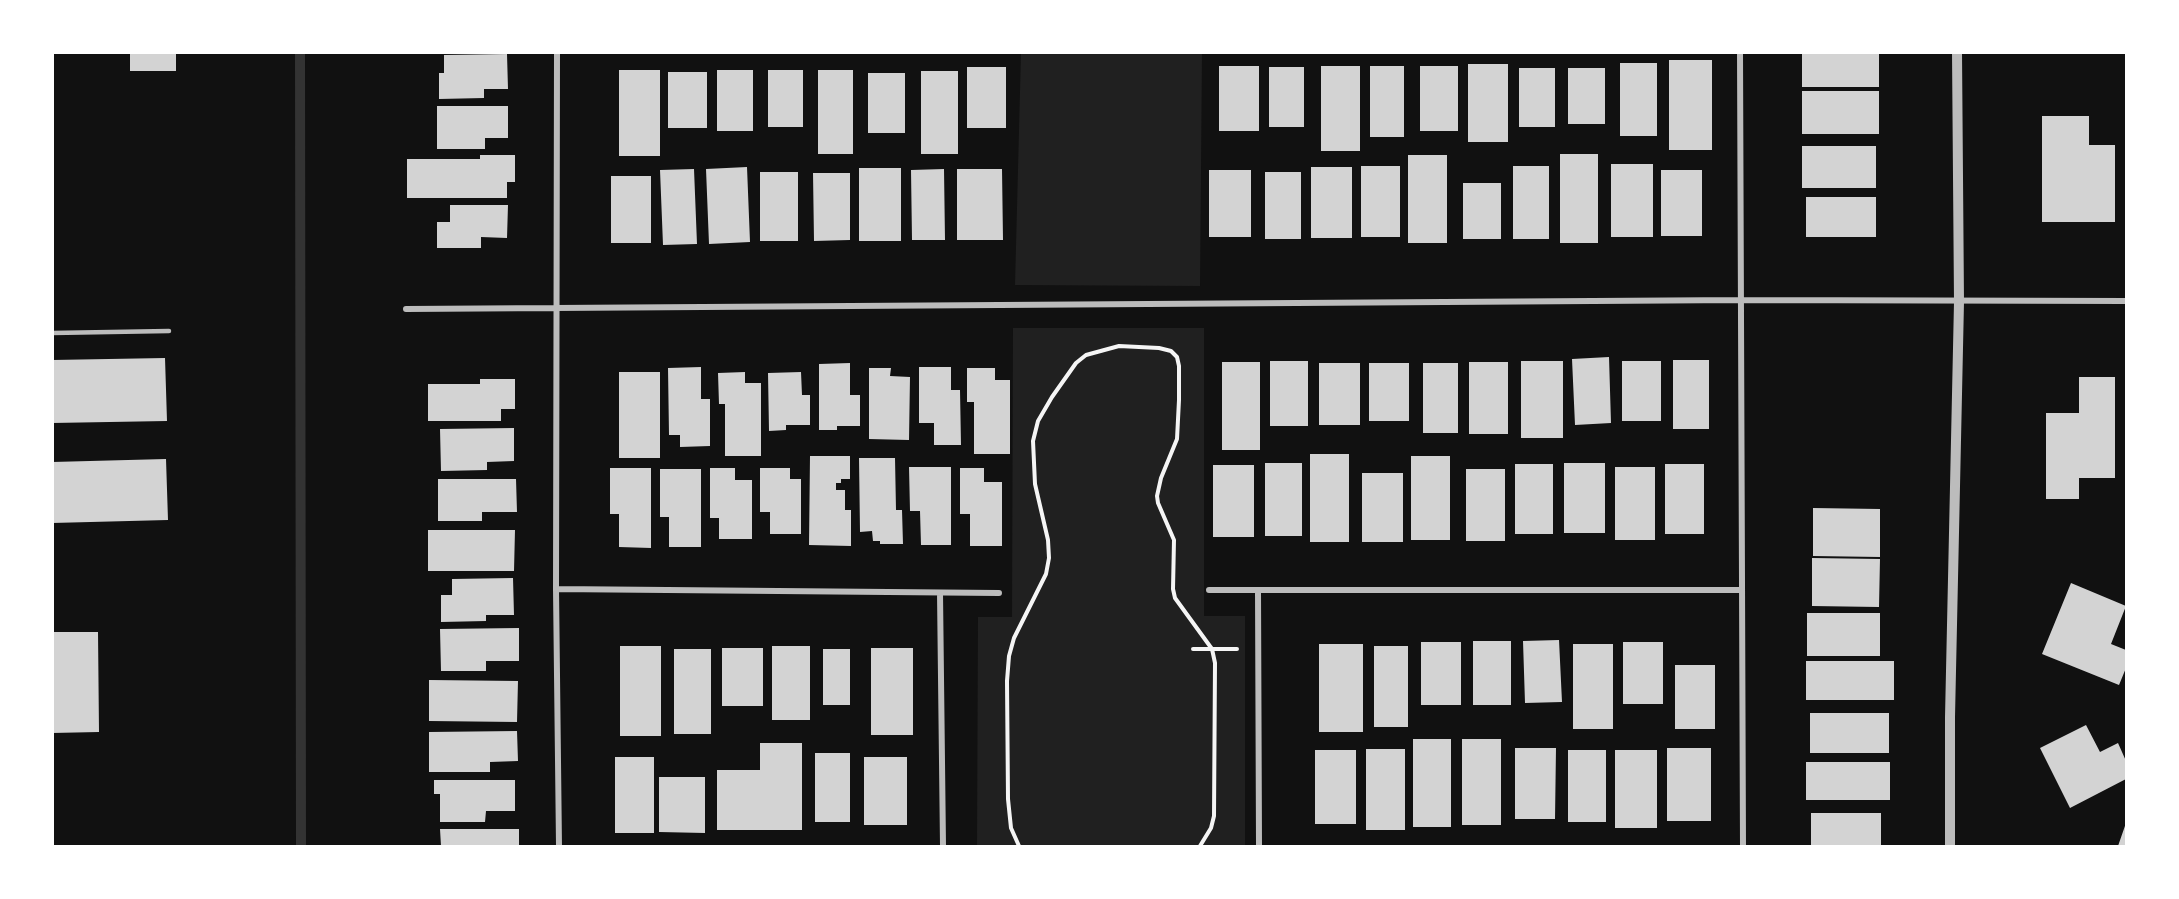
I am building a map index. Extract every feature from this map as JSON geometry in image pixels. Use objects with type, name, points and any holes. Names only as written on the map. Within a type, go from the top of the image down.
[{"type":"street","points":[[557,52],[556,589],[559,846]]},
{"type":"street","points":[[1740,52],[1743,846]]},
{"type":"street","points":[[1950,846],[1950,717],[1959,302],[1957,52]]},
{"type":"street","points":[[406,309],[1741,300],[2127,301]]},
{"type":"street","points":[[556,589],[999,592]]},
{"type":"street","points":[[1209,590],[1742,590]]},
{"type":"street","points":[[1258,590],[1259,846]]},
{"type":"street","points":[[940,592],[943,846]]},
{"type":"lane","points":[[52,333],[169,331]]},
{"type":"path","points":[[1019,846],[1011,828],[1008,799],[1007,681],[1009,656],[1014,638],[1046,574],[1049,558],[1048,540],[1035,484],[1034,441],[1038,421],[1052,396],[1076,363],[1086,355],[1119,346],[1159,348],[1171,351],[1177,357],[1179,400],[1176,439],[1158,488],[1158,503],[1174,540],[1174,598],[1212,649],[1215,663],[1214,816],[1211,828],[1200,846]]},
{"type":"path","points":[[1193,649],[1258,649]]},
{"type":"shaded area","points":[[1021,53],[1202,53],[1200,286],[1015,285]]},
{"type":"shaded area","points":[[1013,328],[1204,328],[1204,616],[1245,616],[1245,846],[977,846],[978,617],[1012,617]]},
{"type":"building","points":[[130,52],[176,52],[176,71],[130,71]]},
{"type":"building","points":[[1802,52],[1879,52],[1879,87],[1802,87]]},
{"type":"building","points":[[507,54],[508,89],[484,89],[484,98],[439,99],[439,73],[444,73],[444,55]]},
{"type":"building","points":[[1669,60],[1712,60],[1712,150],[1669,150]]},
{"type":"building","points":[[1620,63],[1657,63],[1657,136],[1620,136]]},
{"type":"building","points":[[1468,64],[1508,64],[1508,142],[1468,142]]},
{"type":"building","points":[[1219,66],[1259,66],[1259,131],[1219,131]]},
{"type":"building","points":[[1321,66],[1360,66],[1360,151],[1321,151]]},
{"type":"building","points":[[1370,66],[1404,66],[1404,137],[1370,137]]},
{"type":"building","points":[[1420,66],[1458,66],[1458,131],[1420,131]]},
{"type":"building","points":[[967,67],[1006,67],[1006,128],[967,128]]},
{"type":"building","points":[[1269,67],[1304,67],[1304,127],[1269,127]]},
{"type":"building","points":[[1519,68],[1555,68],[1555,127],[1519,127]]},
{"type":"building","points":[[1568,68],[1605,68],[1605,124],[1568,124]]},
{"type":"building","points":[[619,70],[660,70],[660,156],[619,156]]},
{"type":"building","points":[[717,70],[753,70],[753,131],[717,131]]},
{"type":"building","points":[[768,70],[803,70],[803,127],[768,127]]},
{"type":"building","points":[[818,70],[853,70],[853,154],[818,154]]},
{"type":"building","points":[[921,71],[958,71],[958,154],[921,154]]},
{"type":"building","points":[[668,72],[707,72],[707,128],[668,128]]},
{"type":"building","points":[[868,73],[905,73],[905,133],[868,133]]},
{"type":"building","points":[[1802,91],[1879,91],[1879,134],[1802,134]]},
{"type":"building","points":[[437,106],[508,106],[508,138],[485,138],[485,149],[437,149]]},
{"type":"building","points":[[2042,116],[2089,116],[2089,145],[2115,145],[2115,222],[2042,222]]},
{"type":"building","points":[[1802,146],[1876,146],[1876,188],[1802,188]]},
{"type":"building","points":[[1560,154],[1598,154],[1598,243],[1560,243]]},
{"type":"building","points":[[480,155],[515,155],[515,182],[507,182],[507,198],[407,198],[407,159],[480,159]]},
{"type":"building","points":[[1408,155],[1447,155],[1447,243],[1408,243]]},
{"type":"building","points":[[1611,164],[1653,164],[1653,237],[1611,237]]},
{"type":"building","points":[[1361,166],[1400,166],[1400,237],[1361,237]]},
{"type":"building","points":[[1513,166],[1549,166],[1549,239],[1513,239]]},
{"type":"building","points":[[747,167],[750,242],[709,244],[706,169]]},
{"type":"building","points":[[1311,167],[1352,167],[1352,238],[1311,238]]},
{"type":"building","points":[[859,168],[901,168],[901,241],[859,241]]},
{"type":"building","points":[[694,169],[697,244],[663,245],[660,170]]},
{"type":"building","points":[[944,169],[945,240],[912,240],[911,170]]},
{"type":"building","points":[[957,169],[1002,169],[1003,240],[957,240]]},
{"type":"building","points":[[1209,170],[1251,170],[1251,237],[1209,237]]},
{"type":"building","points":[[1661,170],[1702,170],[1702,236],[1661,236]]},
{"type":"building","points":[[760,172],[798,172],[798,241],[760,241]]},
{"type":"building","points":[[1265,172],[1301,172],[1301,239],[1265,239]]},
{"type":"building","points":[[813,173],[850,173],[850,240],[814,241]]},
{"type":"building","points":[[611,176],[651,176],[651,243],[611,243]]},
{"type":"building","points":[[1463,183],[1501,183],[1501,239],[1463,239]]},
{"type":"building","points":[[1806,197],[1876,197],[1876,237],[1806,237]]},
{"type":"building","points":[[450,205],[508,205],[507,238],[481,237],[481,248],[437,248],[437,222],[450,222]]},
{"type":"building","points":[[1609,357],[1611,423],[1575,425],[1572,359]]},
{"type":"building","points":[[165,358],[167,421],[52,423],[52,360]]},
{"type":"building","points":[[1673,360],[1709,360],[1709,429],[1673,429]]},
{"type":"building","points":[[1270,361],[1308,361],[1308,426],[1270,426]]},
{"type":"building","points":[[1521,361],[1563,361],[1563,438],[1521,438]]},
{"type":"building","points":[[1622,361],[1661,361],[1661,421],[1622,421]]},
{"type":"building","points":[[1222,362],[1260,362],[1260,450],[1222,450]]},
{"type":"building","points":[[1469,362],[1508,362],[1508,434],[1469,434]]},
{"type":"building","points":[[850,363],[850,395],[860,395],[860,426],[837,426],[837,430],[819,430],[819,364]]},
{"type":"building","points":[[1319,363],[1360,363],[1360,425],[1319,425]]},
{"type":"building","points":[[1369,363],[1409,363],[1409,421],[1369,421]]},
{"type":"building","points":[[1423,363],[1458,363],[1458,433],[1423,433]]},
{"type":"building","points":[[701,367],[701,399],[710,399],[710,446],[680,447],[680,435],[669,435],[668,368]]},
{"type":"building","points":[[919,367],[951,367],[951,390],[960,390],[961,445],[934,445],[934,423],[919,423]]},
{"type":"building","points":[[869,368],[891,368],[890,376],[910,377],[909,440],[869,439]]},
{"type":"building","points":[[967,368],[995,368],[995,380],[1010,380],[1010,454],[974,454],[974,402],[967,402]]},
{"type":"building","points":[[619,372],[660,372],[660,458],[619,458]]},
{"type":"building","points":[[745,372],[745,383],[761,383],[761,456],[725,456],[725,404],[719,404],[718,373]]},
{"type":"building","points":[[801,372],[802,395],[810,395],[810,425],[786,425],[786,430],[769,431],[768,373]]},
{"type":"building","points":[[2079,377],[2115,377],[2115,478],[2079,478],[2079,499],[2046,499],[2046,413],[2079,413]]},
{"type":"building","points":[[480,379],[515,379],[515,409],[501,409],[501,421],[428,421],[428,384],[480,384]]},
{"type":"building","points":[[514,428],[514,461],[487,462],[487,470],[441,471],[440,429]]},
{"type":"building","points":[[1310,454],[1349,454],[1349,542],[1310,542]]},
{"type":"building","points":[[810,456],[850,456],[850,479],[841,479],[841,483],[836,483],[836,490],[845,490],[845,510],[851,510],[851,546],[809,545]]},
{"type":"building","points":[[1411,456],[1450,456],[1450,540],[1411,540]]},
{"type":"building","points":[[859,458],[895,458],[896,510],[902,510],[903,544],[880,544],[880,541],[873,541],[872,531],[860,532]]},
{"type":"building","points":[[166,459],[168,520],[52,523],[52,462]]},
{"type":"building","points":[[1265,463],[1302,463],[1302,536],[1265,536]]},
{"type":"building","points":[[1564,463],[1605,463],[1605,533],[1564,533]]},
{"type":"building","points":[[1515,464],[1553,464],[1553,534],[1515,534]]},
{"type":"building","points":[[1665,464],[1704,464],[1704,534],[1665,534]]},
{"type":"building","points":[[1213,465],[1254,465],[1254,537],[1213,537]]},
{"type":"building","points":[[909,467],[951,467],[951,545],[921,545],[920,511],[910,511]]},
{"type":"building","points":[[1615,467],[1655,467],[1655,540],[1615,540]]},
{"type":"building","points":[[610,468],[651,468],[651,548],[619,547],[619,514],[610,514]]},
{"type":"building","points":[[710,468],[735,468],[735,480],[752,480],[752,539],[719,539],[719,518],[710,518]]},
{"type":"building","points":[[760,468],[790,468],[790,479],[801,479],[801,534],[770,534],[770,512],[760,512]]},
{"type":"building","points":[[960,468],[984,468],[984,482],[1002,482],[1002,546],[970,546],[970,514],[960,514]]},
{"type":"building","points":[[660,469],[701,469],[701,547],[669,547],[669,517],[660,517]]},
{"type":"building","points":[[1466,469],[1505,469],[1505,541],[1466,541]]},
{"type":"building","points":[[1362,473],[1403,473],[1403,542],[1362,542]]},
{"type":"building","points":[[438,479],[516,479],[517,512],[482,512],[482,521],[438,521]]},
{"type":"building","points":[[1813,508],[1880,509],[1880,557],[1813,556]]},
{"type":"building","points":[[428,530],[515,530],[514,571],[428,571]]},
{"type":"building","points":[[1812,558],[1880,559],[1879,607],[1812,606]]},
{"type":"building","points":[[513,578],[514,615],[486,615],[486,621],[441,622],[441,595],[452,595],[452,579]]},
{"type":"building","points":[[2071,583],[2126,606],[2111,644],[2126,650],[2126,668],[2119,685],[2042,654]]},
{"type":"building","points":[[1807,613],[1880,613],[1880,656],[1807,656]]},
{"type":"building","points":[[519,628],[519,661],[486,661],[486,671],[441,671],[440,629]]},
{"type":"building","points":[[52,632],[98,632],[99,732],[52,733]]},
{"type":"building","points":[[1559,640],[1562,702],[1525,703],[1523,641]]},
{"type":"building","points":[[1473,641],[1511,641],[1511,705],[1473,705]]},
{"type":"building","points":[[1421,642],[1461,642],[1461,705],[1421,705]]},
{"type":"building","points":[[1623,642],[1663,642],[1663,704],[1623,704]]},
{"type":"building","points":[[1319,644],[1363,644],[1363,732],[1319,732]]},
{"type":"building","points":[[1573,644],[1613,644],[1613,729],[1573,729]]},
{"type":"building","points":[[620,646],[661,646],[661,736],[620,736]]},
{"type":"building","points":[[772,646],[810,646],[810,720],[772,720]]},
{"type":"building","points":[[1374,646],[1408,646],[1408,727],[1374,727]]},
{"type":"building","points":[[722,648],[763,648],[763,706],[722,706]]},
{"type":"building","points":[[871,648],[913,648],[913,735],[871,735]]},
{"type":"building","points":[[674,649],[711,649],[711,734],[674,734]]},
{"type":"building","points":[[823,649],[850,649],[850,705],[823,705]]},
{"type":"building","points":[[1806,661],[1894,661],[1894,700],[1806,700]]},
{"type":"building","points":[[1675,665],[1715,665],[1715,729],[1675,729]]},
{"type":"building","points":[[429,680],[518,681],[517,722],[429,721]]},
{"type":"building","points":[[1810,713],[1889,713],[1889,753],[1810,753]]},
{"type":"building","points":[[2086,725],[2100,752],[2118,743],[2126,761],[2126,779],[2070,808],[2040,748]]},
{"type":"building","points":[[517,731],[518,761],[490,762],[490,772],[429,772],[429,732]]},
{"type":"building","points":[[1413,739],[1451,739],[1451,827],[1413,827]]},
{"type":"building","points":[[1462,739],[1501,739],[1501,825],[1462,825]]},
{"type":"building","points":[[760,743],[802,743],[802,830],[717,830],[717,770],[760,770]]},
{"type":"building","points":[[1515,748],[1556,748],[1555,819],[1515,819]]},
{"type":"building","points":[[1667,748],[1711,748],[1711,821],[1667,821]]},
{"type":"building","points":[[1366,749],[1405,749],[1405,830],[1366,830]]},
{"type":"building","points":[[1315,750],[1356,750],[1356,824],[1315,824]]},
{"type":"building","points":[[1568,750],[1606,750],[1606,822],[1568,822]]},
{"type":"building","points":[[1615,750],[1657,750],[1657,828],[1615,828]]},
{"type":"building","points":[[815,753],[850,753],[850,822],[815,822]]},
{"type":"building","points":[[615,757],[654,757],[654,833],[615,833]]},
{"type":"building","points":[[864,757],[907,757],[907,825],[864,825]]},
{"type":"building","points":[[1806,762],[1890,762],[1890,800],[1806,800]]},
{"type":"building","points":[[659,777],[705,777],[705,833],[659,832]]},
{"type":"building","points":[[434,780],[515,780],[515,811],[486,811],[485,822],[440,822],[440,794],[434,794]]},
{"type":"building","points":[[1811,813],[1881,813],[1881,846],[1811,846]]},
{"type":"building","points":[[2126,823],[2126,846],[2118,846]]},
{"type":"building","points":[[440,829],[519,829],[519,846],[441,846]]},
{"type":"waterway","points":[[300,52],[301,846]]}]
